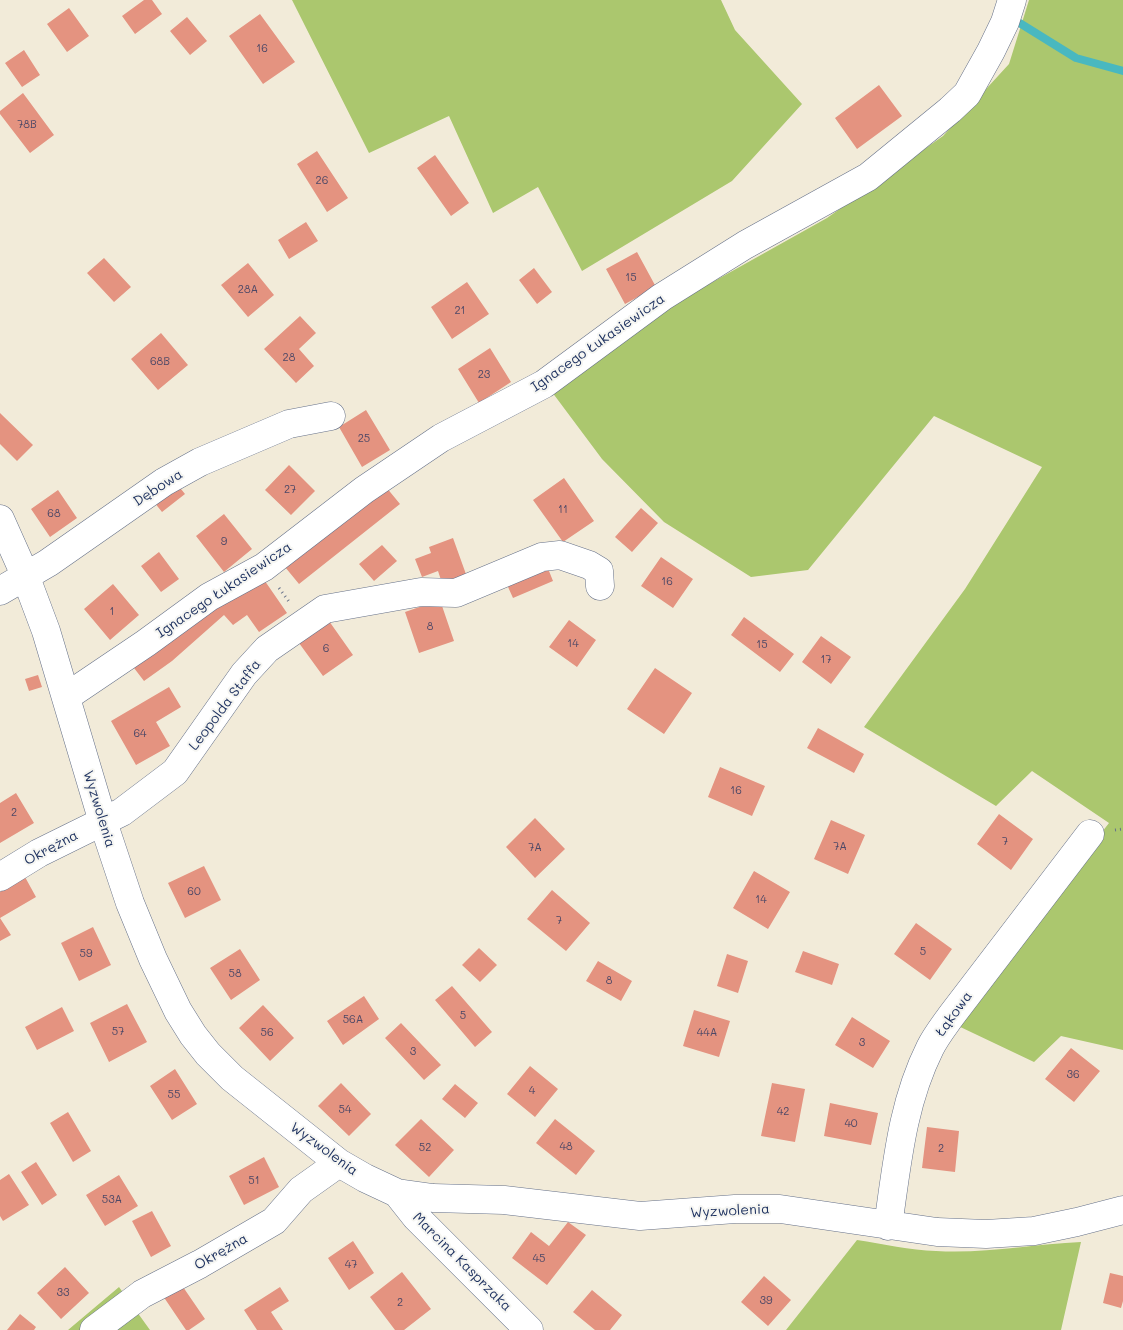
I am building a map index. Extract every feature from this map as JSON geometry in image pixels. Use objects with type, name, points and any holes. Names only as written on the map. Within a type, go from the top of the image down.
[{"type":"street","name":"Ignacego Łukasiewicza","points":[[66,697],[209,597],[264,567],[364,490],[441,438],[544,384],[662,297],[744,245],[868,177],[950,110],[966,94],[991,51],[1009,10]]},
{"type":"street","name":"Dębowa","points":[[0,591],[48,563],[164,482],[200,462],[289,424],[331,416]]},
{"type":"street","name":"Wyzwolenia","points":[[0,518],[25,575],[46,631],[103,822],[130,903],[178,1011],[208,1054],[232,1078],[339,1164],[397,1193],[433,1198],[504,1200],[640,1216],[735,1209],[780,1209],[937,1232],[996,1233],[1034,1230],[1077,1222],[1123,1210]]},
{"type":"street","name":"Leopolda Staffa","points":[[103,822],[122,812],[175,772],[244,674],[268,649],[325,609],[421,592],[456,593],[542,557],[560,555],[589,565],[599,571],[600,586]]},
{"type":"street","name":"Okrężna","points":[[0,877],[39,853],[103,822]]},
{"type":"street","name":"Łąkowa","points":[[888,1226],[902,1125],[918,1074],[931,1046],[951,1016],[1090,834]]},
{"type":"street","name":"Okrężna","points":[[94,1330],[142,1294],[200,1264],[274,1221],[301,1190],[339,1164]]},
{"type":"street","name":"Marcina Kasprzaka","points":[[397,1193],[416,1217],[529,1330]]},
{"type":"path","points":[[264,567],[305,622]]},
{"type":"green space","points":[[292,0],[721,0],[735,30],[802,104],[732,181],[582,271],[538,187],[493,213],[449,116],[369,153]]},
{"type":"green space","points":[[1029,0],[1123,0],[1123,1050],[1061,1036],[1034,1062],[954,1024],[1109,823],[1032,771],[996,806],[864,727],[965,589],[1042,467],[934,416],[808,570],[751,577],[664,522],[602,459],[549,388],[668,307],[827,218],[943,136],[1009,64]]},
{"type":"green space","points":[[857,1240],[916,1249],[954,1252],[1081,1242],[1061,1330],[786,1330]]},
{"type":"green space","points":[[119,1287],[150,1330],[68,1330]]},
{"type":"building","points":[[144,0],[152,0],[162,14],[135,34],[122,16]]},
{"type":"building","points":[[69,8],[89,36],[67,52],[47,24]]},
{"type":"building","points":[[260,14],[295,62],[263,84],[229,36]]},
{"type":"building","points":[[187,17],[207,41],[190,55],[170,31]]},
{"type":"building","points":[[24,50],[40,75],[22,87],[5,63]]},
{"type":"building","points":[[879,85],[902,116],[857,149],[835,118]]},
{"type":"building","points":[[23,93],[54,135],[30,153],[0,114],[0,111]]},
{"type":"building","points":[[317,151],[348,198],[327,212],[297,164]]},
{"type":"building","points":[[435,155],[469,203],[451,216],[417,168]]},
{"type":"building","points":[[306,222],[318,241],[289,259],[278,240]]},
{"type":"building","points":[[637,252],[656,287],[625,304],[606,269]]},
{"type":"building","points":[[104,258],[131,287],[114,302],[87,273]]},
{"type":"building","points":[[248,263],[274,295],[248,317],[221,285]]},
{"type":"building","points":[[534,268],[552,292],[537,304],[519,280]]},
{"type":"building","points":[[467,282],[489,314],[452,339],[431,307]]},
{"type":"building","points":[[300,316],[316,333],[299,349],[314,366],[296,383],[264,349]]},
{"type":"building","points":[[161,333],[188,365],[158,390],[131,359]]},
{"type":"building","points":[[490,348],[511,382],[479,403],[458,369]]},
{"type":"building","points":[[366,410],[390,450],[362,467],[339,427]]},
{"type":"building","points":[[0,413],[33,445],[17,461],[0,444]]},
{"type":"building","points":[[289,465],[315,491],[291,515],[265,490]]},
{"type":"building","points":[[564,478],[594,521],[563,542],[533,500]]},
{"type":"building","points":[[173,479],[185,494],[162,512],[150,497]]},
{"type":"building","points":[[386,487],[400,504],[299,584],[285,567]]},
{"type":"building","points":[[58,490],[77,518],[50,537],[31,509]]},
{"type":"building","points":[[641,508],[658,523],[632,552],[615,537]]},
{"type":"building","points":[[224,514],[252,549],[224,572],[196,536]]},
{"type":"building","points":[[453,538],[467,577],[443,586],[438,571],[422,577],[415,559],[431,553],[429,547]]},
{"type":"building","points":[[382,545],[397,561],[374,581],[359,564]]},
{"type":"building","points":[[159,552],[179,579],[161,592],[141,566]]},
{"type":"building","points":[[661,557],[693,579],[673,608],[641,586]]},
{"type":"building","points":[[545,561],[553,581],[513,598],[504,578]]},
{"type":"building","points":[[258,571],[287,613],[259,632],[247,615],[233,625],[224,615],[172,661],[144,681],[134,668]]},
{"type":"building","points":[[113,584],[139,615],[110,640],[84,609]]},
{"type":"building","points":[[440,600],[454,641],[419,653],[405,612]]},
{"type":"building","points":[[744,617],[794,654],[780,672],[731,635]]},
{"type":"building","points":[[569,620],[596,640],[577,667],[549,647]]},
{"type":"building","points":[[329,621],[353,655],[323,676],[299,643]]},
{"type":"building","points":[[821,636],[851,657],[831,684],[802,662]]},
{"type":"building","points":[[655,668],[692,693],[664,734],[627,709]]},
{"type":"building","points":[[38,675],[42,687],[29,691],[25,679]]},
{"type":"building","points":[[169,687],[181,707],[156,722],[170,746],[136,765],[111,721]]},
{"type":"building","points":[[818,728],[864,754],[854,773],[807,748]]},
{"type":"building","points":[[720,767],[765,786],[752,816],[708,797]]},
{"type":"building","points":[[16,793],[34,823],[0,843],[0,803]]},
{"type":"building","points":[[999,814],[1033,839],[1011,870],[977,844]]},
{"type":"building","points":[[535,818],[565,849],[535,878],[506,847]]},
{"type":"building","points":[[831,820],[865,835],[848,874],[814,859]]},
{"type":"building","points":[[204,866],[221,900],[185,918],[168,883]]},
{"type":"building","points":[[754,871],[790,892],[768,929],[733,908]]},
{"type":"building","points":[[25,877],[36,897],[0,918],[0,892]]},
{"type":"building","points":[[552,890],[590,923],[566,951],[527,919]]},
{"type":"building","points":[[0,918],[11,935],[0,941]]},
{"type":"building","points":[[916,923],[952,949],[930,980],[894,954]]},
{"type":"building","points":[[93,927],[111,965],[79,981],[61,943]]},
{"type":"building","points":[[479,948],[497,965],[480,982],[462,965]]},
{"type":"building","points":[[240,949],[260,980],[231,1000],[210,968]]},
{"type":"building","points":[[803,951],[839,964],[832,985],[795,972]]},
{"type":"building","points":[[727,954],[748,961],[738,993],[717,986]]},
{"type":"building","points":[[598,961],[632,981],[621,1001],[586,981]]},
{"type":"building","points":[[452,986],[492,1032],[475,1047],[435,1000]]},
{"type":"building","points":[[364,996],[379,1019],[343,1045],[327,1021]]},
{"type":"building","points":[[127,1004],[147,1042],[109,1062],[90,1023]]},
{"type":"building","points":[[263,1005],[294,1038],[270,1061],[239,1028]]},
{"type":"building","points":[[62,1007],[74,1031],[37,1050],[25,1027]]},
{"type":"building","points":[[694,1010],[730,1021],[719,1057],[683,1046]]},
{"type":"building","points":[[852,1017],[890,1041],[873,1068],[835,1045]]},
{"type":"building","points":[[401,1023],[441,1065],[424,1080],[385,1038]]},
{"type":"building","points":[[1071,1048],[1100,1071],[1074,1102],[1045,1079]]},
{"type":"building","points":[[530,1066],[558,1089],[535,1117],[507,1094]]},
{"type":"building","points":[[175,1069],[197,1104],[172,1120],[150,1086]]},
{"type":"building","points":[[341,1083],[371,1114],[349,1136],[318,1106]]},
{"type":"building","points":[[772,1083],[805,1089],[795,1142],[761,1136]]},
{"type":"building","points":[[455,1084],[478,1103],[465,1118],[442,1099]]},
{"type":"building","points":[[830,1103],[878,1113],[871,1145],[824,1136]]},
{"type":"building","points":[[68,1112],[91,1151],[73,1162],[50,1123]]},
{"type":"building","points":[[421,1119],[454,1150],[429,1177],[395,1145]]},
{"type":"building","points":[[555,1119],[595,1151],[576,1175],[536,1143]]},
{"type":"building","points":[[927,1127],[959,1131],[955,1172],[922,1168]]},
{"type":"building","points":[[264,1157],[279,1187],[244,1205],[229,1176]]},
{"type":"building","points":[[36,1162],[57,1195],[42,1205],[21,1172]]},
{"type":"building","points":[[9,1174],[29,1205],[3,1221],[0,1216],[0,1180]]},
{"type":"building","points":[[119,1175],[138,1206],[105,1226],[86,1195]]},
{"type":"building","points":[[152,1211],[171,1246],[151,1257],[132,1221]]},
{"type":"building","points":[[568,1222],[586,1235],[547,1285],[512,1258],[531,1232],[549,1246]]},
{"type":"building","points":[[353,1241],[374,1273],[349,1290],[328,1258]]},
{"type":"building","points":[[65,1267],[89,1293],[61,1319],[37,1293]]},
{"type":"building","points":[[402,1272],[431,1309],[404,1330],[395,1330],[370,1297]]},
{"type":"building","points":[[1110,1273],[1123,1276],[1123,1301],[1121,1308],[1103,1303]]},
{"type":"building","points":[[764,1276],[791,1300],[768,1326],[741,1302]]},
{"type":"building","points":[[181,1284],[205,1319],[189,1330],[186,1330],[163,1296]]},
{"type":"building","points":[[280,1287],[289,1301],[271,1312],[283,1330],[257,1330],[244,1310]]},
{"type":"building","points":[[592,1290],[622,1315],[610,1330],[595,1330],[573,1312]]},
{"type":"building","points":[[20,1314],[36,1327],[34,1330],[7,1330]]},
{"type":"waterway","points":[[1018,22],[1076,58],[1123,71]]}]
